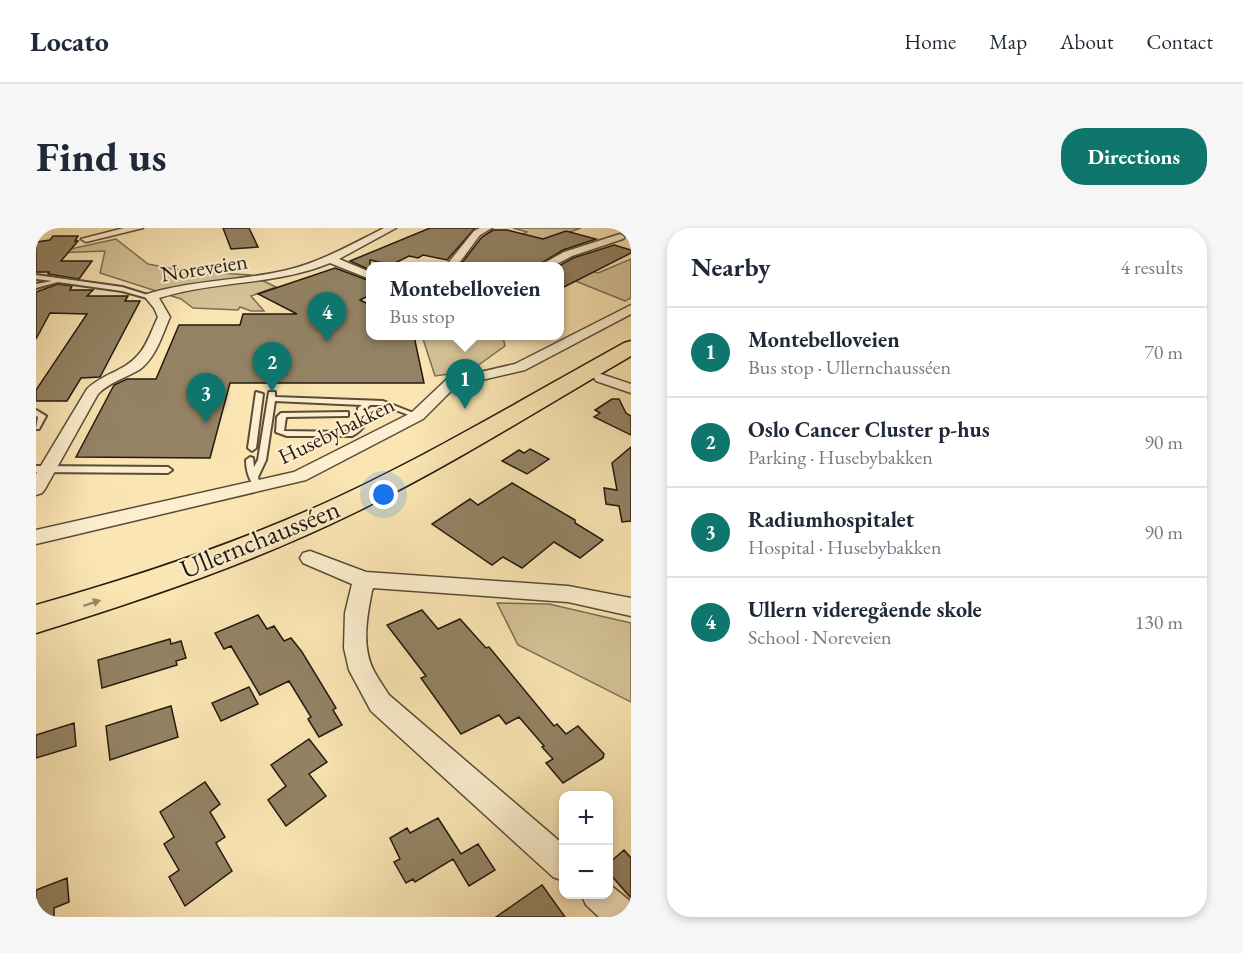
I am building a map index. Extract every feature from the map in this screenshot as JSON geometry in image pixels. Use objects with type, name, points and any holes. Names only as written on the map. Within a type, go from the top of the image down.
[{"type":"highway","name":"Ullernchausséen","points":[[36,597],[168,556],[308,503],[379,470],[631,332]]},
{"type":"highway","name":"Ullernchausséen","points":[[36,619],[175,574],[267,539],[343,506],[409,474],[631,346]]},
{"type":"street","points":[[86,239],[138,228]]},
{"type":"street","name":"Noreveien","points":[[151,297],[185,288],[285,274],[330,259],[391,228]]},
{"type":"street","points":[[454,262],[477,233],[487,228]]},
{"type":"street","points":[[552,262],[622,233],[631,241]]},
{"type":"street","points":[[330,259],[366,274]]},
{"type":"street","name":"Noreveien","points":[[36,489],[42,469],[92,392],[101,383],[135,366],[151,350],[164,317],[160,306],[151,297]]},
{"type":"street","name":"Husebybakken","points":[[36,537],[255,482],[287,481],[313,471],[417,416],[451,383],[520,367],[631,309]]},
{"type":"street","points":[[600,378],[631,389]]},
{"type":"street","points":[[310,558],[364,580],[568,594],[631,607]]},
{"type":"street","points":[[364,580],[357,602],[355,636],[360,668],[380,703],[559,862]]},
{"type":"street","points":[[603,899],[624,917]]},
{"type":"lane","points":[[36,279],[62,280],[122,289],[151,297]]},
{"type":"lane","points":[[36,286],[62,280]]},
{"type":"lane","points":[[252,448],[259,394]]},
{"type":"lane","points":[[255,482],[262,460],[272,396],[367,404],[383,403],[417,416]]},
{"type":"lane","points":[[345,414],[284,415],[280,420],[280,432],[286,434],[349,434],[358,430],[362,425],[362,408],[367,404]]},
{"type":"lane","points":[[36,412],[42,416],[36,427]]},
{"type":"lane","points":[[250,460],[255,482]]},
{"type":"lane","points":[[42,469],[168,470]]},
{"type":"shaded area","points":[[513,228],[581,228],[512,252],[501,243],[527,232]]},
{"type":"shaded area","points":[[116,239],[148,264],[185,271],[251,275],[276,287],[251,296],[264,311],[251,311],[240,307],[238,310],[193,308],[181,299],[100,273],[105,251],[52,253]]},
{"type":"shaded area","points":[[631,259],[631,298],[625,301],[564,276],[568,264],[598,273]]},
{"type":"shaded area","points":[[423,340],[504,340],[505,346],[470,371],[435,376]]},
{"type":"shaded area","points":[[497,603],[549,604],[631,623],[631,702],[518,645]]},
{"type":"building","points":[[223,228],[249,228],[258,247],[231,249]]},
{"type":"building","points":[[430,228],[475,228],[447,260],[423,255],[418,258],[409,256],[397,262],[370,260],[366,262],[366,268],[350,261]]},
{"type":"building","points":[[493,230],[507,230],[543,239],[566,231],[596,239],[563,250],[543,262],[463,262],[482,237]]},
{"type":"building","points":[[53,236],[78,236],[75,241],[78,241],[61,261],[92,261],[79,279],[48,274],[49,272],[36,272],[36,242],[50,240]]},
{"type":"building","points":[[614,245],[631,250],[631,253],[564,287],[564,263]]},
{"type":"building","points":[[335,268],[366,280],[366,297],[360,300],[366,303],[366,340],[415,340],[424,383],[230,383],[210,458],[76,457],[114,385],[127,379],[156,379],[179,325],[240,325],[243,314],[297,314],[258,294]]},
{"type":"building","points":[[58,284],[72,286],[70,290],[93,290],[87,296],[128,296],[125,301],[140,301],[100,377],[81,378],[67,401],[36,401],[36,390],[87,314],[50,313],[36,339],[36,292]]},
{"type":"building","points":[[612,399],[619,399],[626,413],[631,416],[631,435],[594,417],[600,413],[595,410]]},
{"type":"building","points":[[631,447],[631,521],[622,522],[619,506],[606,504],[604,488],[617,490],[612,463]]},
{"type":"building","points":[[530,449],[549,459],[527,474],[502,461],[519,450],[524,453]]},
{"type":"building","points":[[512,483],[575,520],[575,523],[603,540],[580,558],[554,542],[522,568],[503,557],[492,565],[432,524],[470,499],[478,505]]},
{"type":"building","points":[[422,610],[438,629],[460,619],[486,648],[489,647],[554,726],[557,724],[566,734],[578,726],[604,754],[603,758],[563,783],[546,763],[553,759],[519,717],[506,724],[499,715],[461,734],[421,678],[426,676],[387,625]]},
{"type":"building","points":[[258,615],[267,629],[274,626],[284,641],[291,638],[302,652],[336,708],[333,710],[342,725],[319,737],[308,719],[311,717],[289,681],[260,695],[231,646],[224,649],[215,633]]},
{"type":"building","points":[[170,639],[171,644],[181,641],[186,658],[176,661],[177,665],[102,688],[98,660]]},
{"type":"building","points":[[249,687],[258,704],[221,721],[212,703]]},
{"type":"building","points":[[171,706],[178,737],[110,760],[106,726]]},
{"type":"building","points":[[74,723],[76,746],[36,758],[36,735]]},
{"type":"building","points":[[309,739],[327,762],[309,774],[326,796],[286,826],[268,800],[286,786],[271,765]]},
{"type":"building","points":[[205,782],[220,804],[210,812],[225,837],[216,843],[232,871],[185,906],[169,877],[179,870],[164,844],[174,837],[160,812]]},
{"type":"building","points":[[438,818],[461,854],[478,844],[495,870],[469,886],[453,859],[415,882],[413,879],[406,883],[394,862],[400,859],[390,838],[407,828],[410,833]]},
{"type":"building","points":[[624,850],[631,858],[631,898],[613,878],[613,860]]},
{"type":"building","points":[[67,878],[69,902],[54,908],[54,917],[36,917],[36,890]]},
{"type":"building","points":[[542,885],[565,917],[496,917]]},
{"type":"place","name":"Ullern videregående skole","points":[[327,342]]},
{"type":"place","name":"Oslo Cancer Cluster p-hus","points":[[272,392]]},
{"type":"place","name":"Montebelloveien","points":[[465,409]]},
{"type":"place","name":"Radiumhospitalet","points":[[206,423]]}]
